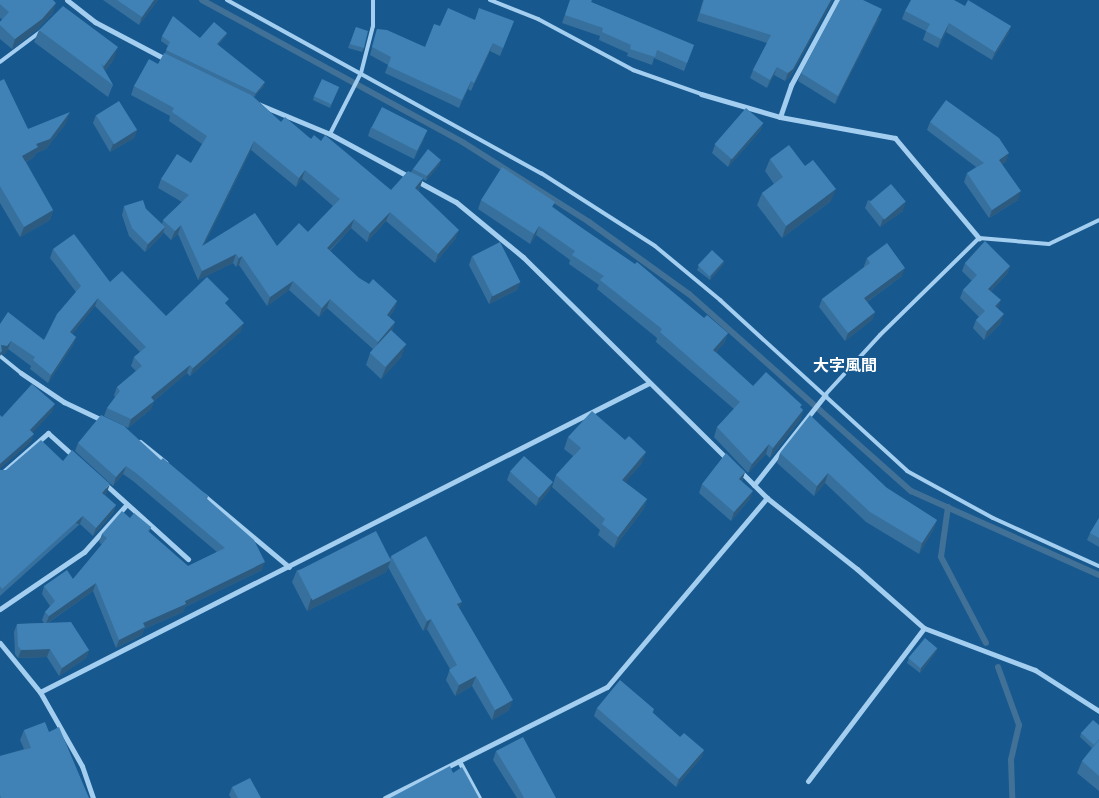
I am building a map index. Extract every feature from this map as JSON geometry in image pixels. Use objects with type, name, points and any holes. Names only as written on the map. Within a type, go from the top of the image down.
[{"type":"street","points":[[68,0],[95,22],[170,62]]},
{"type":"street","points":[[780,117],[791,85],[837,0]]},
{"type":"street","points":[[701,94],[780,117],[895,138],[979,238]]},
{"type":"street","points":[[248,100],[330,134],[456,202],[523,257],[767,498],[857,569],[924,628],[1035,670],[1099,711]]},
{"type":"street","points":[[21,373],[64,402],[106,422]]},
{"type":"street","points":[[40,692],[649,383]]},
{"type":"street","points":[[754,485],[811,410],[824,396]]},
{"type":"street","points":[[0,475],[48,433],[84,465]]},
{"type":"street","points":[[131,434],[169,466]]},
{"type":"street","points":[[98,478],[188,560]]},
{"type":"street","points":[[199,491],[289,567]]},
{"type":"street","points":[[386,798],[607,688],[767,498]]},
{"type":"street","points":[[0,609],[84,552],[127,504]]},
{"type":"street","points":[[808,781],[924,628]]},
{"type":"street","points":[[0,643],[40,692],[82,766],[93,798]]},
{"type":"street","points":[[459,761],[479,798]]},
{"type":"lane","points":[[63,7],[68,0]]},
{"type":"lane","points":[[227,0],[360,75],[541,172],[655,246],[907,471],[993,518],[1099,566]]},
{"type":"lane","points":[[330,134],[360,75],[373,26],[373,0]]},
{"type":"lane","points":[[490,0],[538,19],[633,70],[701,94]]},
{"type":"lane","points":[[0,62],[22,49],[46,26]]},
{"type":"lane","points":[[824,396],[880,335],[979,238],[1049,244],[1099,220]]},
{"type":"lane","points":[[0,356],[21,373]]},
{"type":"building","points":[[0,0],[53,0],[56,3],[42,19],[15,39],[0,25],[0,22],[9,12],[0,4]]},
{"type":"building","points":[[117,0],[154,0],[142,17]]},
{"type":"building","points":[[570,0],[592,0],[591,2],[694,45],[687,63],[657,50],[655,57],[630,49],[631,45],[602,32],[603,28],[565,15]]},
{"type":"building","points":[[704,0],[831,0],[793,69],[788,73],[777,67],[770,80],[753,70],[771,35],[700,13]]},
{"type":"building","points":[[840,0],[863,0],[882,9],[838,96],[801,73]]},
{"type":"building","points":[[911,0],[954,0],[965,6],[968,0],[1011,26],[995,52],[949,23],[941,39],[926,31],[930,24],[905,11]]},
{"type":"building","points":[[63,6],[118,47],[104,66],[101,64],[113,85],[39,30]]},
{"type":"building","points":[[448,8],[475,20],[479,8],[514,21],[503,48],[493,43],[474,83],[471,81],[462,100],[388,66],[391,57],[372,47],[377,29],[387,30],[425,47],[434,24],[440,26]]},
{"type":"building","points":[[173,16],[200,38],[214,22],[227,33],[217,44],[265,82],[256,93],[166,50],[170,42],[162,36]]},
{"type":"building","points":[[356,27],[368,31],[364,48],[350,44]]},
{"type":"building","points":[[164,53],[251,95],[281,122],[285,117],[311,139],[314,135],[321,141],[325,135],[391,190],[408,171],[423,178],[415,188],[459,230],[438,254],[390,212],[370,233],[354,219],[327,248],[359,278],[369,284],[373,279],[397,301],[387,315],[395,322],[378,342],[330,299],[322,308],[293,281],[270,297],[242,256],[239,258],[236,254],[202,271],[181,225],[175,231],[163,220],[189,195],[161,179],[177,154],[191,163],[207,136],[172,112],[174,108],[134,86],[149,59],[158,64]],"holes":[[[254,141],[299,178],[305,170],[340,199],[308,232],[299,223],[277,246],[255,213],[202,246]]]},
{"type":"building","points":[[4,79],[28,129],[70,112],[50,139],[36,144],[38,147],[22,156],[53,210],[24,227],[0,186],[0,81]]},
{"type":"building","points":[[322,79],[339,87],[331,104],[314,96]]},
{"type":"building","points":[[946,100],[999,138],[1009,153],[999,160],[1021,191],[992,210],[967,173],[984,163],[930,122]]},
{"type":"building","points":[[119,101],[137,130],[114,144],[96,115]]},
{"type":"building","points":[[382,107],[427,130],[417,151],[372,127]]},
{"type":"building","points":[[746,108],[763,123],[732,159],[715,144]]},
{"type":"building","points":[[789,145],[805,166],[813,160],[836,189],[786,226],[762,193],[783,177],[770,159]]},
{"type":"building","points":[[428,149],[441,160],[427,176],[413,169]]},
{"type":"building","points":[[502,167],[555,202],[552,207],[635,264],[637,262],[704,318],[707,315],[728,333],[713,350],[753,386],[766,372],[802,405],[800,407],[803,410],[773,448],[769,444],[752,464],[717,427],[740,402],[660,332],[662,329],[600,280],[604,276],[572,255],[575,251],[539,226],[534,234],[481,200]]},
{"type":"building","points":[[891,184],[906,202],[884,220],[870,202]]},
{"type":"building","points":[[143,200],[146,209],[165,227],[148,244],[132,228],[124,206]]},
{"type":"building","points":[[74,234],[110,282],[122,271],[166,316],[207,277],[229,299],[225,303],[244,323],[193,368],[190,365],[151,397],[154,401],[131,419],[107,408],[120,391],[117,387],[142,366],[134,357],[146,347],[98,298],[70,332],[76,337],[51,375],[33,360],[35,357],[11,341],[7,346],[1,345],[2,351],[0,353],[0,324],[8,312],[44,340],[57,314],[81,286],[53,249]]},
{"type":"building","points":[[985,241],[1010,266],[988,289],[1001,300],[995,306],[1004,314],[987,331],[976,320],[985,311],[963,290],[977,275],[965,263]]},
{"type":"building","points":[[500,242],[520,282],[493,296],[472,256]]},
{"type":"building","points":[[887,243],[905,268],[864,298],[875,312],[848,333],[822,299],[870,263],[867,258]]},
{"type":"building","points":[[712,250],[724,261],[709,276],[698,265]]},
{"type":"building","points":[[391,330],[406,344],[385,367],[370,353]]},
{"type":"building","points":[[32,384],[55,404],[30,430],[34,434],[0,464],[0,415],[2,417]]},
{"type":"building","points":[[592,411],[625,440],[629,436],[646,452],[622,480],[647,499],[618,537],[602,524],[605,519],[556,475],[581,448],[568,437]]},
{"type":"building","points":[[101,415],[124,426],[161,460],[163,458],[208,496],[206,498],[254,540],[265,562],[185,601],[186,604],[143,623],[145,627],[119,640],[96,583],[49,616],[45,612],[55,601],[44,586],[67,570],[73,579],[107,538],[102,534],[122,511],[130,518],[134,513],[151,527],[148,531],[188,566],[225,548],[136,473],[126,466],[116,477],[78,443]]},
{"type":"building","points":[[810,415],[887,488],[937,520],[922,543],[870,512],[828,473],[817,486],[780,453]]},
{"type":"building","points":[[41,440],[63,461],[72,450],[110,484],[102,493],[116,505],[96,528],[83,516],[2,589],[0,586],[0,470],[6,470]]},
{"type":"building","points":[[726,453],[745,472],[739,479],[753,491],[734,512],[702,484]]},
{"type":"building","points":[[524,456],[553,482],[539,498],[510,472]]},
{"type":"building","points":[[1099,518],[1099,538],[1090,533]]},
{"type":"building","points":[[376,531],[391,560],[313,600],[298,571]]},
{"type":"building","points":[[426,536],[462,602],[457,604],[513,700],[495,710],[476,676],[459,685],[449,670],[457,665],[431,619],[427,621],[391,556]]},
{"type":"building","points":[[71,622],[89,650],[62,668],[50,649],[21,650],[18,646],[17,624]]},
{"type":"building","points":[[925,638],[937,648],[921,668],[908,658]]},
{"type":"building","points":[[620,680],[654,709],[652,712],[680,737],[684,733],[704,750],[679,779],[597,708]]},
{"type":"building","points":[[1093,720],[1099,725],[1099,739],[1094,745],[1081,733]]},
{"type":"building","points":[[45,722],[49,732],[59,727],[89,798],[1,798],[0,756],[31,748],[24,730]]},
{"type":"building","points":[[523,737],[556,798],[524,798],[496,751]]},
{"type":"building","points":[[1099,740],[1099,776],[1082,761]]},
{"type":"building","points":[[450,766],[453,773],[462,767],[479,798],[390,798]]},
{"type":"building","points":[[250,778],[261,798],[238,798],[232,787]]},
{"type":"waterway","points":[[202,0],[464,143],[589,222],[689,294],[911,491],[1099,575]]},
{"type":"waterway","points":[[948,507],[941,557],[986,643]]},
{"type":"waterway","points":[[998,667],[1019,725],[1011,760],[1012,798]]},
{"type":"district","name":"大字風間","points":[[845,366]]}]
